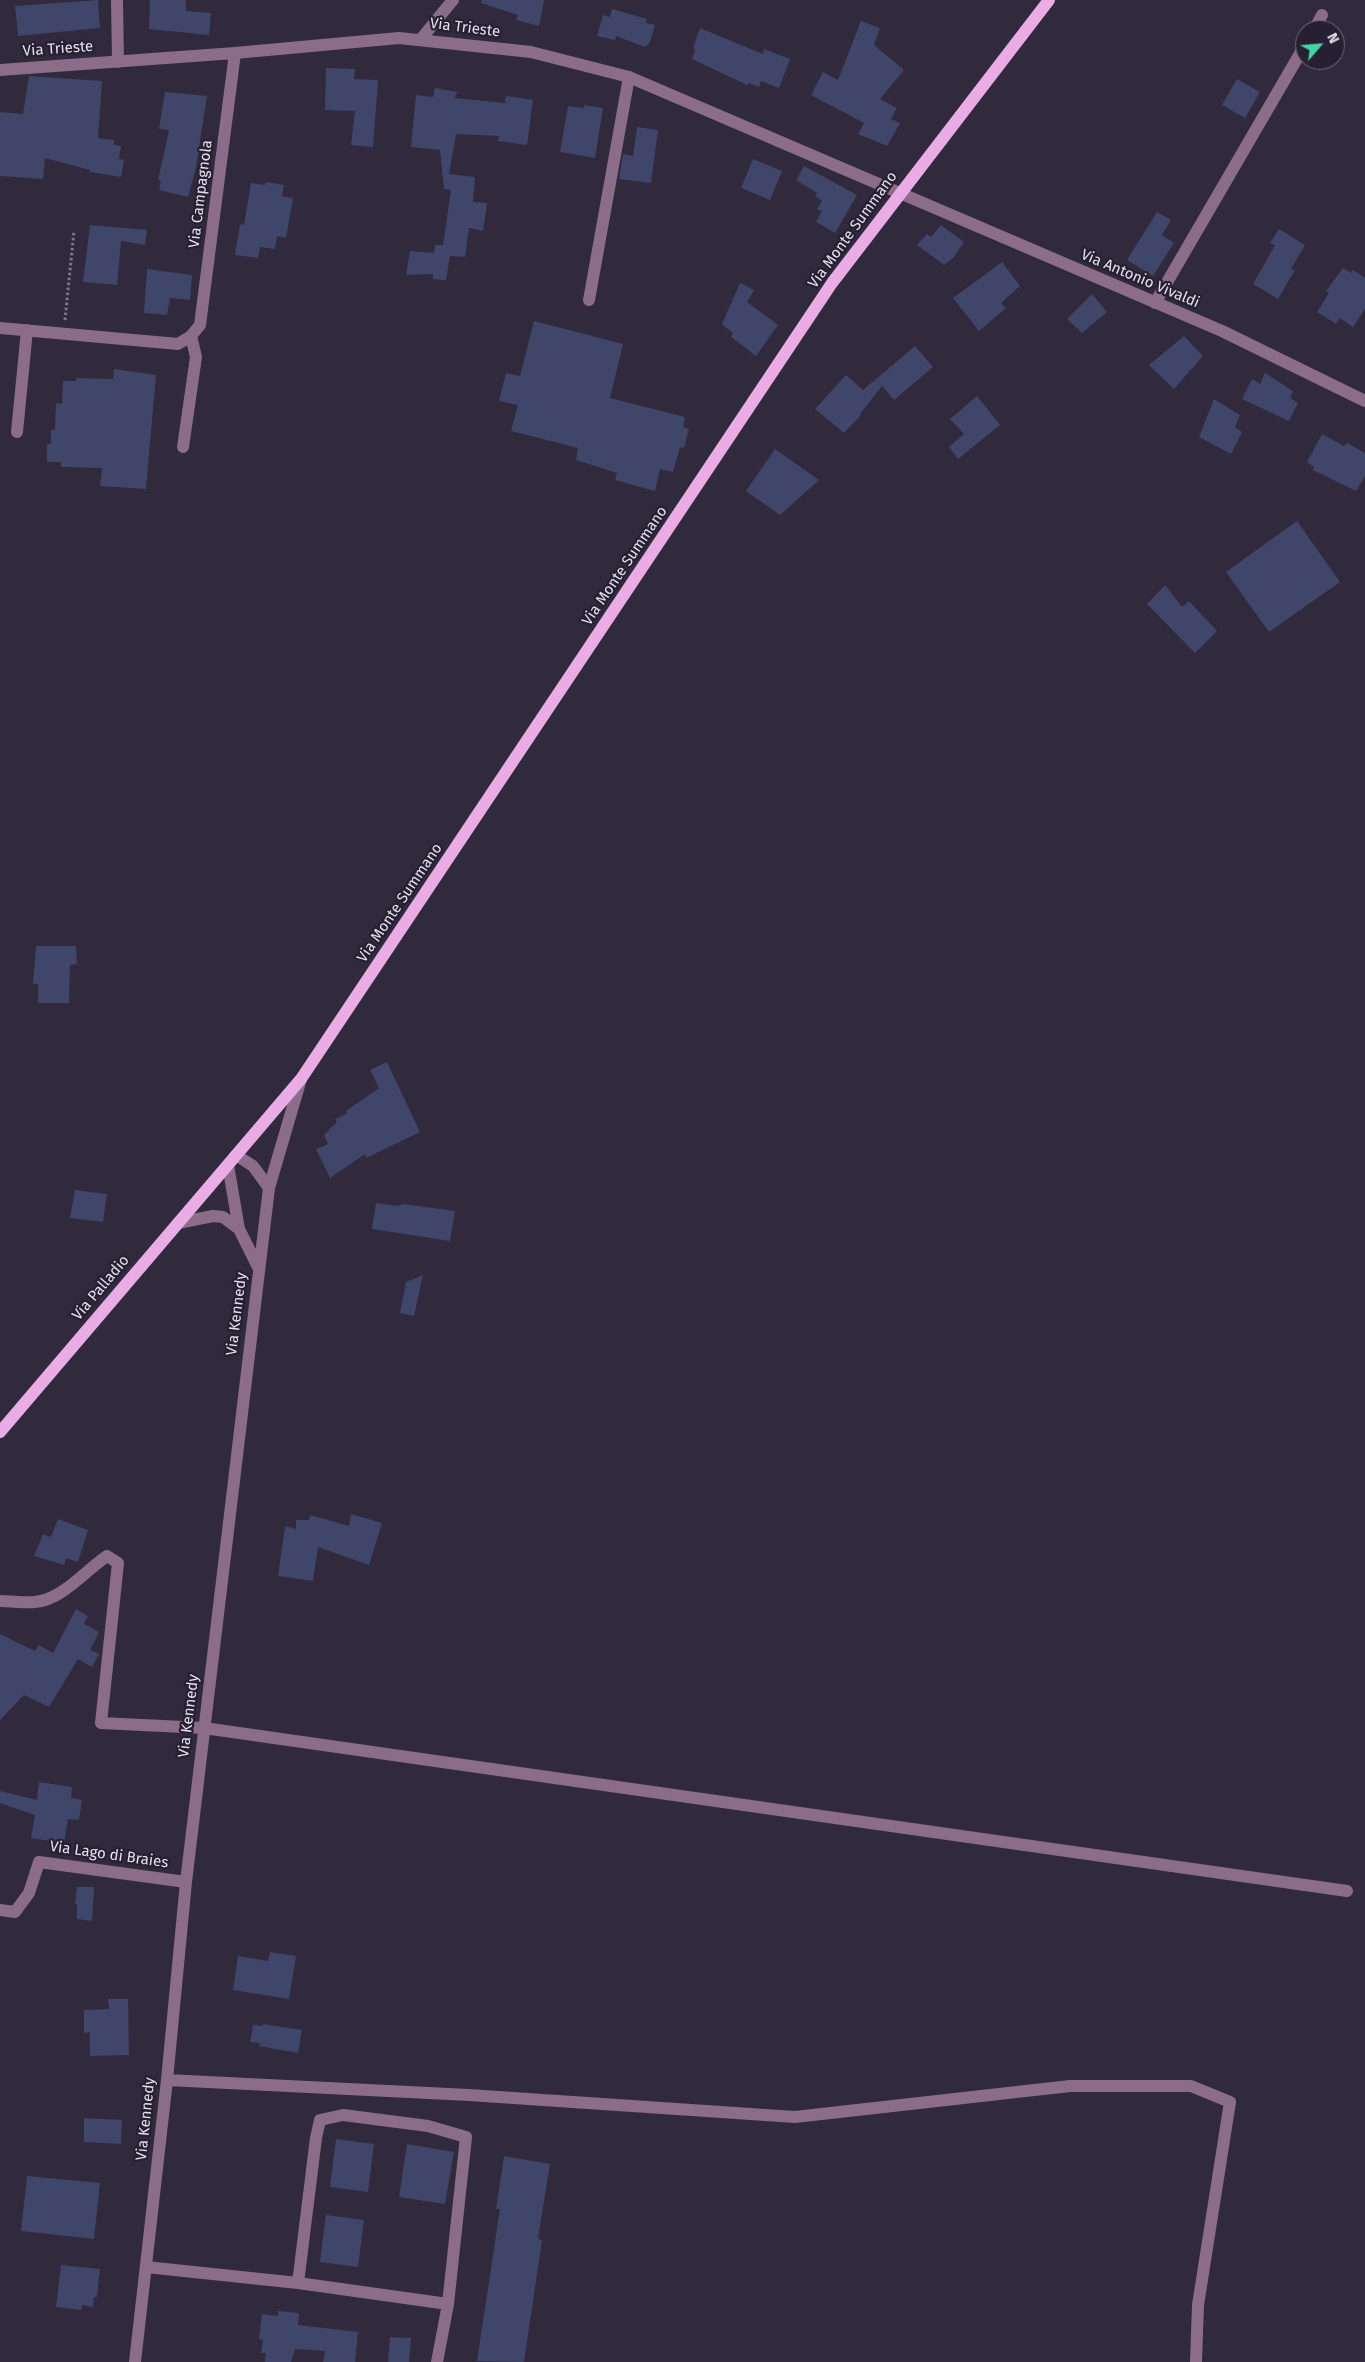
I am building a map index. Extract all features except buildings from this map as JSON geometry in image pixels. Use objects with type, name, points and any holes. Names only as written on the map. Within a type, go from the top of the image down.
[{"type":"main road","name":"Via Monte Summano","points":[[232,1160],[301,1079],[832,283],[1049,0]]},
{"type":"main road","name":"Via Palladio","points":[[0,1432],[232,1160]]},
{"type":"street","points":[[117,0],[118,62]]},
{"type":"street","points":[[421,39],[453,0]]},
{"type":"street","points":[[1319,20],[1322,15]]},
{"type":"street","name":"Via Trieste","points":[[0,70],[235,53],[399,38],[531,52],[629,77],[900,193]]},
{"type":"street","name":"Via Campagnola","points":[[191,336],[200,325],[235,53]]},
{"type":"street","points":[[1156,303],[1295,62]]},
{"type":"street","points":[[589,300],[629,77]]},
{"type":"street","name":"Via Antonio Vivaldi","points":[[900,193],[1222,331],[1365,401]]},
{"type":"street","points":[[0,328],[178,344],[191,336],[196,357],[182,448]]},
{"type":"street","points":[[17,432],[28,330]]},
{"type":"street","name":"Via Kennedy","points":[[135,2362],[167,2080],[186,1882],[269,1188],[301,1079]]},
{"type":"street","points":[[259,1269],[239,1229],[232,1160],[253,1166],[269,1188]]},
{"type":"street","points":[[178,1223],[213,1216],[223,1217],[239,1229]]},
{"type":"street","points":[[0,1601],[37,1602],[66,1590],[93,1565],[107,1556],[118,1563],[101,1723],[204,1728],[1346,1891]]},
{"type":"street","name":"Via Lago di Braies","points":[[0,1910],[15,1912],[29,1892],[39,1862],[186,1882]]},
{"type":"street","points":[[167,2080],[469,2095],[795,2116],[1070,2086],[1191,2086],[1230,2102],[1198,2305],[1196,2362]]},
{"type":"street","points":[[298,2283],[316,2138],[320,2120],[343,2114],[428,2126],[466,2137],[448,2304],[437,2362]]},
{"type":"street","points":[[146,2267],[298,2283],[448,2304]]},
{"type":"path","points":[[63,334],[74,231]]}]
